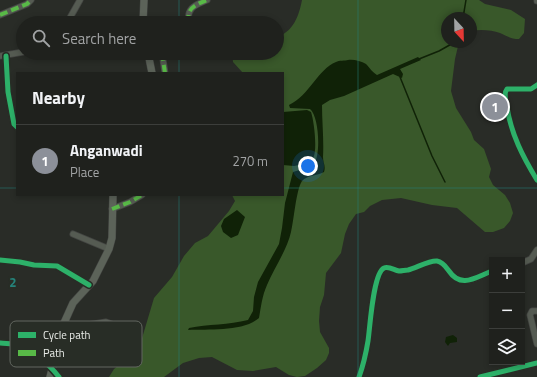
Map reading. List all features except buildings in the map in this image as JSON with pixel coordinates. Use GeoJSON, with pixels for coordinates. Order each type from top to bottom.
{"type":"FeatureCollection","features":[{"type":"Feature","properties":{"kind":"main road"},"geometry":{"type":"LineString","coordinates":[[143,16],[144,0]]}},
{"type":"Feature","properties":{"kind":"main road"},"geometry":{"type":"LineString","coordinates":[[149,60],[152,72]]}},
{"type":"Feature","properties":{"kind":"main road"},"geometry":{"type":"LineString","coordinates":[[65,321],[73,303],[92,281],[109,249],[112,238],[113,196]]}},
{"type":"Feature","properties":{"kind":"main road"},"geometry":{"type":"LineString","coordinates":[[50,377],[53,368]]}},
{"type":"Feature","properties":{"kind":"street"},"geometry":{"type":"LineString","coordinates":[[0,15],[27,4],[31,0]]}},
{"type":"Feature","properties":{"kind":"street"},"geometry":{"type":"LineString","coordinates":[[71,16],[80,0]]}},
{"type":"Feature","properties":{"kind":"street"},"geometry":{"type":"LineString","coordinates":[[188,16],[190,10],[207,0]]}},
{"type":"Feature","properties":{"kind":"street"},"geometry":{"type":"LineString","coordinates":[[16,53],[3,56],[8,92],[14,124],[16,126]]}},
{"type":"Feature","properties":{"kind":"street"},"geometry":{"type":"LineString","coordinates":[[163,60],[165,72]]}},
{"type":"Feature","properties":{"kind":"street"},"geometry":{"type":"LineString","coordinates":[[537,85],[531,88],[507,89],[505,94],[508,114],[514,135],[537,180]]}},
{"type":"Feature","properties":{"kind":"street"},"geometry":{"type":"LineString","coordinates":[[112,209],[140,196]]}},
{"type":"Feature","properties":{"kind":"street"},"geometry":{"type":"LineString","coordinates":[[73,234],[109,249]]}},
{"type":"Feature","properties":{"kind":"street"},"geometry":{"type":"LineString","coordinates":[[525,262],[531,259],[537,250]]}},
{"type":"Feature","properties":{"kind":"street"},"geometry":{"type":"LineString","coordinates":[[0,260],[34,265],[57,266],[89,285]]}},
{"type":"Feature","properties":{"kind":"street"},"geometry":{"type":"LineString","coordinates":[[358,377],[362,368],[367,342],[373,294],[379,274],[382,270],[389,268],[401,271],[437,261],[444,265],[456,280],[461,281],[476,278],[489,272]]}},
{"type":"Feature","properties":{"kind":"street"},"geometry":{"type":"LineString","coordinates":[[537,311],[532,311],[530,315],[537,344]]}},
{"type":"Feature","properties":{"kind":"street"},"geometry":{"type":"LineString","coordinates":[[480,377],[537,363]]}},
{"type":"Feature","properties":{"kind":"street"},"geometry":{"type":"LineString","coordinates":[[53,368],[59,377]]}},
{"type":"Feature","properties":{"kind":"shaded area"},"geometry":{"type":"Polygon","coordinates":[[[302,0],[479,0],[485,4],[511,10],[525,19],[524,33],[519,39],[511,38],[500,33],[477,30],[477,12],[441,12],[441,48],[458,48],[451,91],[456,108],[471,132],[474,140],[484,149],[491,169],[489,177],[493,185],[505,195],[510,203],[513,213],[510,221],[504,228],[493,232],[485,232],[457,208],[432,205],[401,198],[382,200],[370,206],[364,212],[356,214],[349,224],[345,234],[341,253],[326,273],[319,321],[320,332],[329,348],[329,353],[326,360],[305,376],[297,377],[289,375],[276,367],[253,371],[237,370],[212,357],[199,358],[183,363],[164,377],[109,377],[117,367],[142,367],[142,338],[154,298],[172,277],[184,256],[195,243],[208,236],[229,211],[235,201],[232,196],[284,196],[284,72],[242,72],[233,60],[284,60],[284,34],[291,27],[297,17],[302,0]]]}},
{"type":"Feature","properties":{"kind":"shaded area"},"geometry":{"type":"Polygon","coordinates":[[[418,57],[421,60],[400,69],[403,74],[402,78],[393,74],[344,96],[330,100],[322,105],[324,172],[304,179],[300,185],[289,239],[265,289],[259,318],[244,326],[235,328],[188,330],[189,328],[248,320],[253,311],[254,297],[258,282],[279,244],[285,203],[293,172],[312,166],[318,153],[317,127],[313,113],[310,109],[290,108],[289,105],[302,95],[324,70],[337,61],[359,61],[366,64],[377,75],[418,57]]]}},
{"type":"Feature","properties":{"kind":"shaded area"},"geometry":{"type":"Polygon","coordinates":[[[307,110],[311,112],[314,127],[315,152],[314,157],[309,163],[294,166],[284,165],[284,112],[307,110]]]}},
{"type":"Feature","properties":{"kind":"shaded area"},"geometry":{"type":"Polygon","coordinates":[[[237,210],[245,217],[238,235],[231,238],[223,232],[221,226],[224,219],[237,210]]]}},
{"type":"Feature","properties":{"kind":"shaded area"},"geometry":{"type":"Polygon","coordinates":[[[453,335],[457,338],[457,342],[450,343],[448,346],[445,342],[446,337],[453,335]]]}},
{"type":"Feature","properties":{"kind":"waterway"},"geometry":{"type":"LineString","coordinates":[[464,12],[466,0]]}},
{"type":"Feature","properties":{"kind":"waterway"},"geometry":{"type":"LineString","coordinates":[[419,59],[444,48]]}},
{"type":"Feature","properties":{"kind":"waterway"},"geometry":{"type":"LineString","coordinates":[[400,77],[432,156],[445,182]]}},
{"type":"Feature","properties":{"kind":"marked path"},"geometry":{"type":"LineString","coordinates":[[0,15],[27,4],[31,0]]}},
{"type":"Feature","properties":{"kind":"marked path"},"geometry":{"type":"LineString","coordinates":[[188,16],[192,8],[207,0]]}},
{"type":"Feature","properties":{"kind":"marked path"},"geometry":{"type":"LineString","coordinates":[[163,60],[165,72]]}},
{"type":"Feature","properties":{"kind":"marked path"},"geometry":{"type":"LineString","coordinates":[[112,209],[140,196]]}},
{"type":"Feature","properties":{"kind":"cycle path"},"geometry":{"type":"LineString","coordinates":[[6,56],[8,92],[14,124],[16,126]]}},
{"type":"Feature","properties":{"kind":"cycle path"},"geometry":{"type":"LineString","coordinates":[[537,85],[531,89],[507,89],[505,95],[511,127],[522,154],[537,180]]}},
{"type":"Feature","properties":{"kind":"cycle path"},"geometry":{"type":"LineString","coordinates":[[0,260],[34,265],[57,266],[89,285]]}},
{"type":"Feature","properties":{"kind":"cycle path"},"geometry":{"type":"LineString","coordinates":[[359,377],[367,346],[377,280],[380,272],[384,268],[399,271],[408,270],[437,261],[441,262],[454,276],[459,279],[469,280],[489,272]]}},
{"type":"Feature","properties":{"kind":"cycle path"},"geometry":{"type":"LineString","coordinates":[[0,343],[10,344]]}},
{"type":"Feature","properties":{"kind":"cycle path"},"geometry":{"type":"LineString","coordinates":[[480,377],[537,363]]}},
{"type":"Feature","properties":{"kind":"cycle path"},"geometry":{"type":"LineString","coordinates":[[50,367],[59,377]]}},
{"type":"Feature","properties":{"kind":"place","name":"Anganwadi"},"geometry":{"type":"Point","coordinates":[495,107]}}]}
